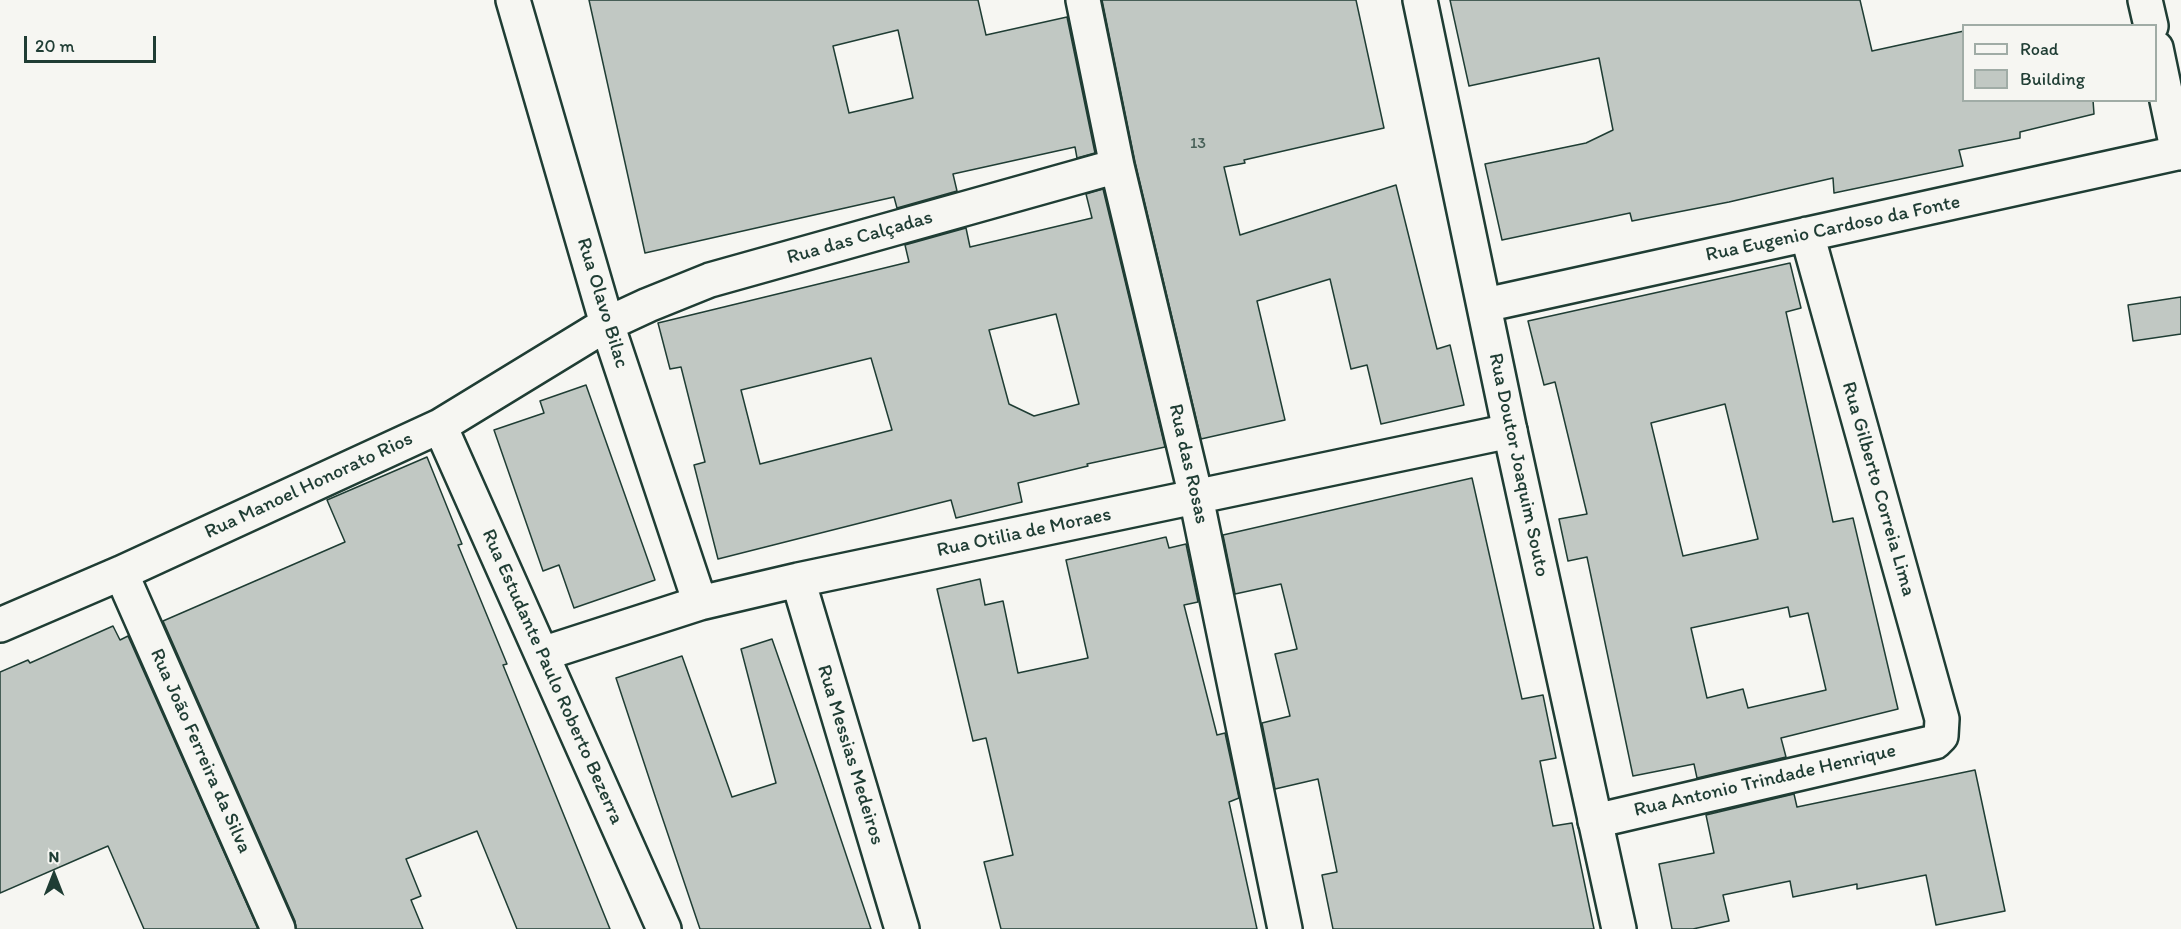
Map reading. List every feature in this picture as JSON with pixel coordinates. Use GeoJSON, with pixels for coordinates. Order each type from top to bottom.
{"type":"FeatureCollection","features":[{"type":"Feature","properties":{"kind":"street","name":"Rua Olavo Bilac"},"geometry":{"type":"LineString","coordinates":[[513,0],[607,324],[700,603]]}},
{"type":"Feature","properties":{"kind":"street","name":"Rua das Rosas"},"geometry":{"type":"LineString","coordinates":[[1083,0],[1117,166],[1196,497],[1285,929]]}},
{"type":"Feature","properties":{"kind":"street","name":"Rua Doutor Joaquim Souto"},"geometry":{"type":"LineString","coordinates":[[1420,0],[1510,431],[1619,929]]}},
{"type":"Feature","properties":{"kind":"street"},"geometry":{"type":"LineString","coordinates":[[2145,0],[2151,24]]}},
{"type":"Feature","properties":{"kind":"street"},"geometry":{"type":"LineString","coordinates":[[2157,53],[2179,152]]}},
{"type":"Feature","properties":{"kind":"street","name":"Rua Eugenio Cardoso da Fonte"},"geometry":{"type":"LineString","coordinates":[[1485,305],[2179,152]]}},
{"type":"Feature","properties":{"kind":"street","name":"Rua das Calçadas"},"geometry":{"type":"LineString","coordinates":[[607,324],[648,304],[710,280],[1117,166]]}},
{"type":"Feature","properties":{"kind":"street","name":"Rua Gilberto Correia Lima"},"geometry":{"type":"LineString","coordinates":[[1807,234],[1942,719],[1941,736],[1935,742]]}},
{"type":"Feature","properties":{"kind":"street","name":"Rua Manoel Honorato Rios"},"geometry":{"type":"LineString","coordinates":[[0,625],[122,573],[440,426],[607,324]]}},
{"type":"Feature","properties":{"kind":"street","name":"Rua Estudante Paulo Roberto Bezerra"},"geometry":{"type":"LineString","coordinates":[[440,426],[664,929]]}},
{"type":"Feature","properties":{"kind":"street","name":"Rua Otilia de Moraes"},"geometry":{"type":"LineString","coordinates":[[542,654],[700,603],[798,580],[1510,431]]}},
{"type":"Feature","properties":{"kind":"street","name":"Rua João Ferreira da Silva"},"geometry":{"type":"LineString","coordinates":[[122,573],[278,929]]}},
{"type":"Feature","properties":{"kind":"street","name":"Rua Messias Medeiros"},"geometry":{"type":"LineString","coordinates":[[798,580],[903,929]]}},
{"type":"Feature","properties":{"kind":"street","name":"Rua Antonio Trindade Henrique"},"geometry":{"type":"LineString","coordinates":[[1595,821],[1935,742]]}},
{"type":"Feature","properties":{"kind":"building"},"geometry":{"type":"Polygon","coordinates":[[[589,0],[978,0],[986,35],[1067,17],[1095,153],[1077,158],[1075,147],[953,174],[957,191],[897,208],[894,197],[645,253],[589,0]],[[898,30],[833,46],[849,113],[913,98],[898,30]]]}},
{"type":"Feature","properties":{"kind":"building"},"geometry":{"type":"Polygon","coordinates":[[[1102,0],[1356,0],[1384,128],[1244,160],[1245,163],[1224,167],[1240,235],[1396,185],[1437,349],[1450,345],[1464,405],[1381,424],[1367,365],[1351,369],[1330,279],[1257,301],[1285,420],[1201,439],[1135,162],[1102,0]]]}},
{"type":"Feature","properties":{"kind":"building"},"geometry":{"type":"Polygon","coordinates":[[[1450,0],[1860,0],[1872,51],[1962,31],[1962,102],[2093,102],[2094,114],[2020,132],[2020,138],[1959,150],[1963,166],[1834,193],[1833,178],[1632,221],[1630,213],[1502,240],[1485,164],[1586,143],[1613,130],[1599,58],[1469,86],[1450,0]]]}},
{"type":"Feature","properties":{"kind":"building"},"geometry":{"type":"Polygon","coordinates":[[[1103,189],[1165,447],[1087,464],[1088,466],[1018,483],[1022,502],[956,518],[951,500],[718,559],[694,465],[705,462],[681,367],[670,369],[658,323],[909,262],[905,245],[966,228],[970,247],[1092,218],[1086,194],[1103,189]],[[1056,314],[989,330],[1009,404],[1034,416],[1079,404],[1056,314]],[[871,358],[741,390],[760,464],[892,430],[871,358]]]}},
{"type":"Feature","properties":{"kind":"building"},"geometry":{"type":"Polygon","coordinates":[[[1790,263],[1801,308],[1786,312],[1833,522],[1853,518],[1898,709],[1781,738],[1786,757],[1697,778],[1694,764],[1633,776],[1587,557],[1568,561],[1559,519],[1587,514],[1555,382],[1544,385],[1528,321],[1790,263]],[[1725,404],[1651,423],[1683,556],[1758,539],[1725,404]],[[1788,607],[1691,628],[1707,698],[1743,689],[1748,708],[1826,690],[1808,613],[1790,617],[1788,607]]]}},
{"type":"Feature","properties":{"kind":"building"},"geometry":{"type":"Polygon","coordinates":[[[2181,297],[2181,334],[2133,341],[2128,305],[2181,297]]]}},
{"type":"Feature","properties":{"kind":"building"},"geometry":{"type":"Polygon","coordinates":[[[586,385],[655,580],[574,608],[559,565],[543,571],[494,430],[544,413],[540,401],[586,385]]]}},
{"type":"Feature","properties":{"kind":"building"},"geometry":{"type":"Polygon","coordinates":[[[427,457],[462,544],[458,545],[507,664],[503,665],[610,929],[517,929],[477,831],[406,859],[421,896],[411,900],[423,929],[296,929],[295,921],[163,621],[345,542],[327,500],[427,457]]]}},
{"type":"Feature","properties":{"kind":"building"},"geometry":{"type":"Polygon","coordinates":[[[1472,478],[1522,699],[1543,695],[1556,758],[1540,761],[1553,826],[1572,823],[1594,929],[1333,929],[1322,875],[1337,872],[1318,779],[1275,789],[1262,723],[1290,716],[1275,654],[1297,649],[1281,584],[1235,594],[1223,535],[1472,478]]]}},
{"type":"Feature","properties":{"kind":"building"},"geometry":{"type":"Polygon","coordinates":[[[1166,537],[1169,548],[1186,544],[1198,602],[1184,605],[1217,735],[1225,733],[1239,798],[1229,802],[1257,929],[1001,929],[984,862],[1013,855],[986,738],[973,741],[937,589],[980,579],[985,605],[1003,601],[1018,673],[1088,658],[1066,560],[1166,537]]]}},
{"type":"Feature","properties":{"kind":"building"},"geometry":{"type":"Polygon","coordinates":[[[113,626],[120,640],[128,636],[258,929],[144,929],[108,846],[0,893],[0,672],[28,660],[30,663],[113,626]]]}},
{"type":"Feature","properties":{"kind":"building"},"geometry":{"type":"Polygon","coordinates":[[[772,639],[871,929],[700,929],[616,678],[682,656],[732,797],[776,783],[741,649],[772,639]]]}},
{"type":"Feature","properties":{"kind":"building"},"geometry":{"type":"Polygon","coordinates":[[[1975,770],[2005,911],[1936,925],[1926,875],[1857,889],[1857,884],[1793,897],[1790,881],[1723,895],[1729,921],[1693,929],[1672,929],[1659,864],[1714,853],[1706,815],[1794,794],[1797,807],[1975,770]]]}}]}
